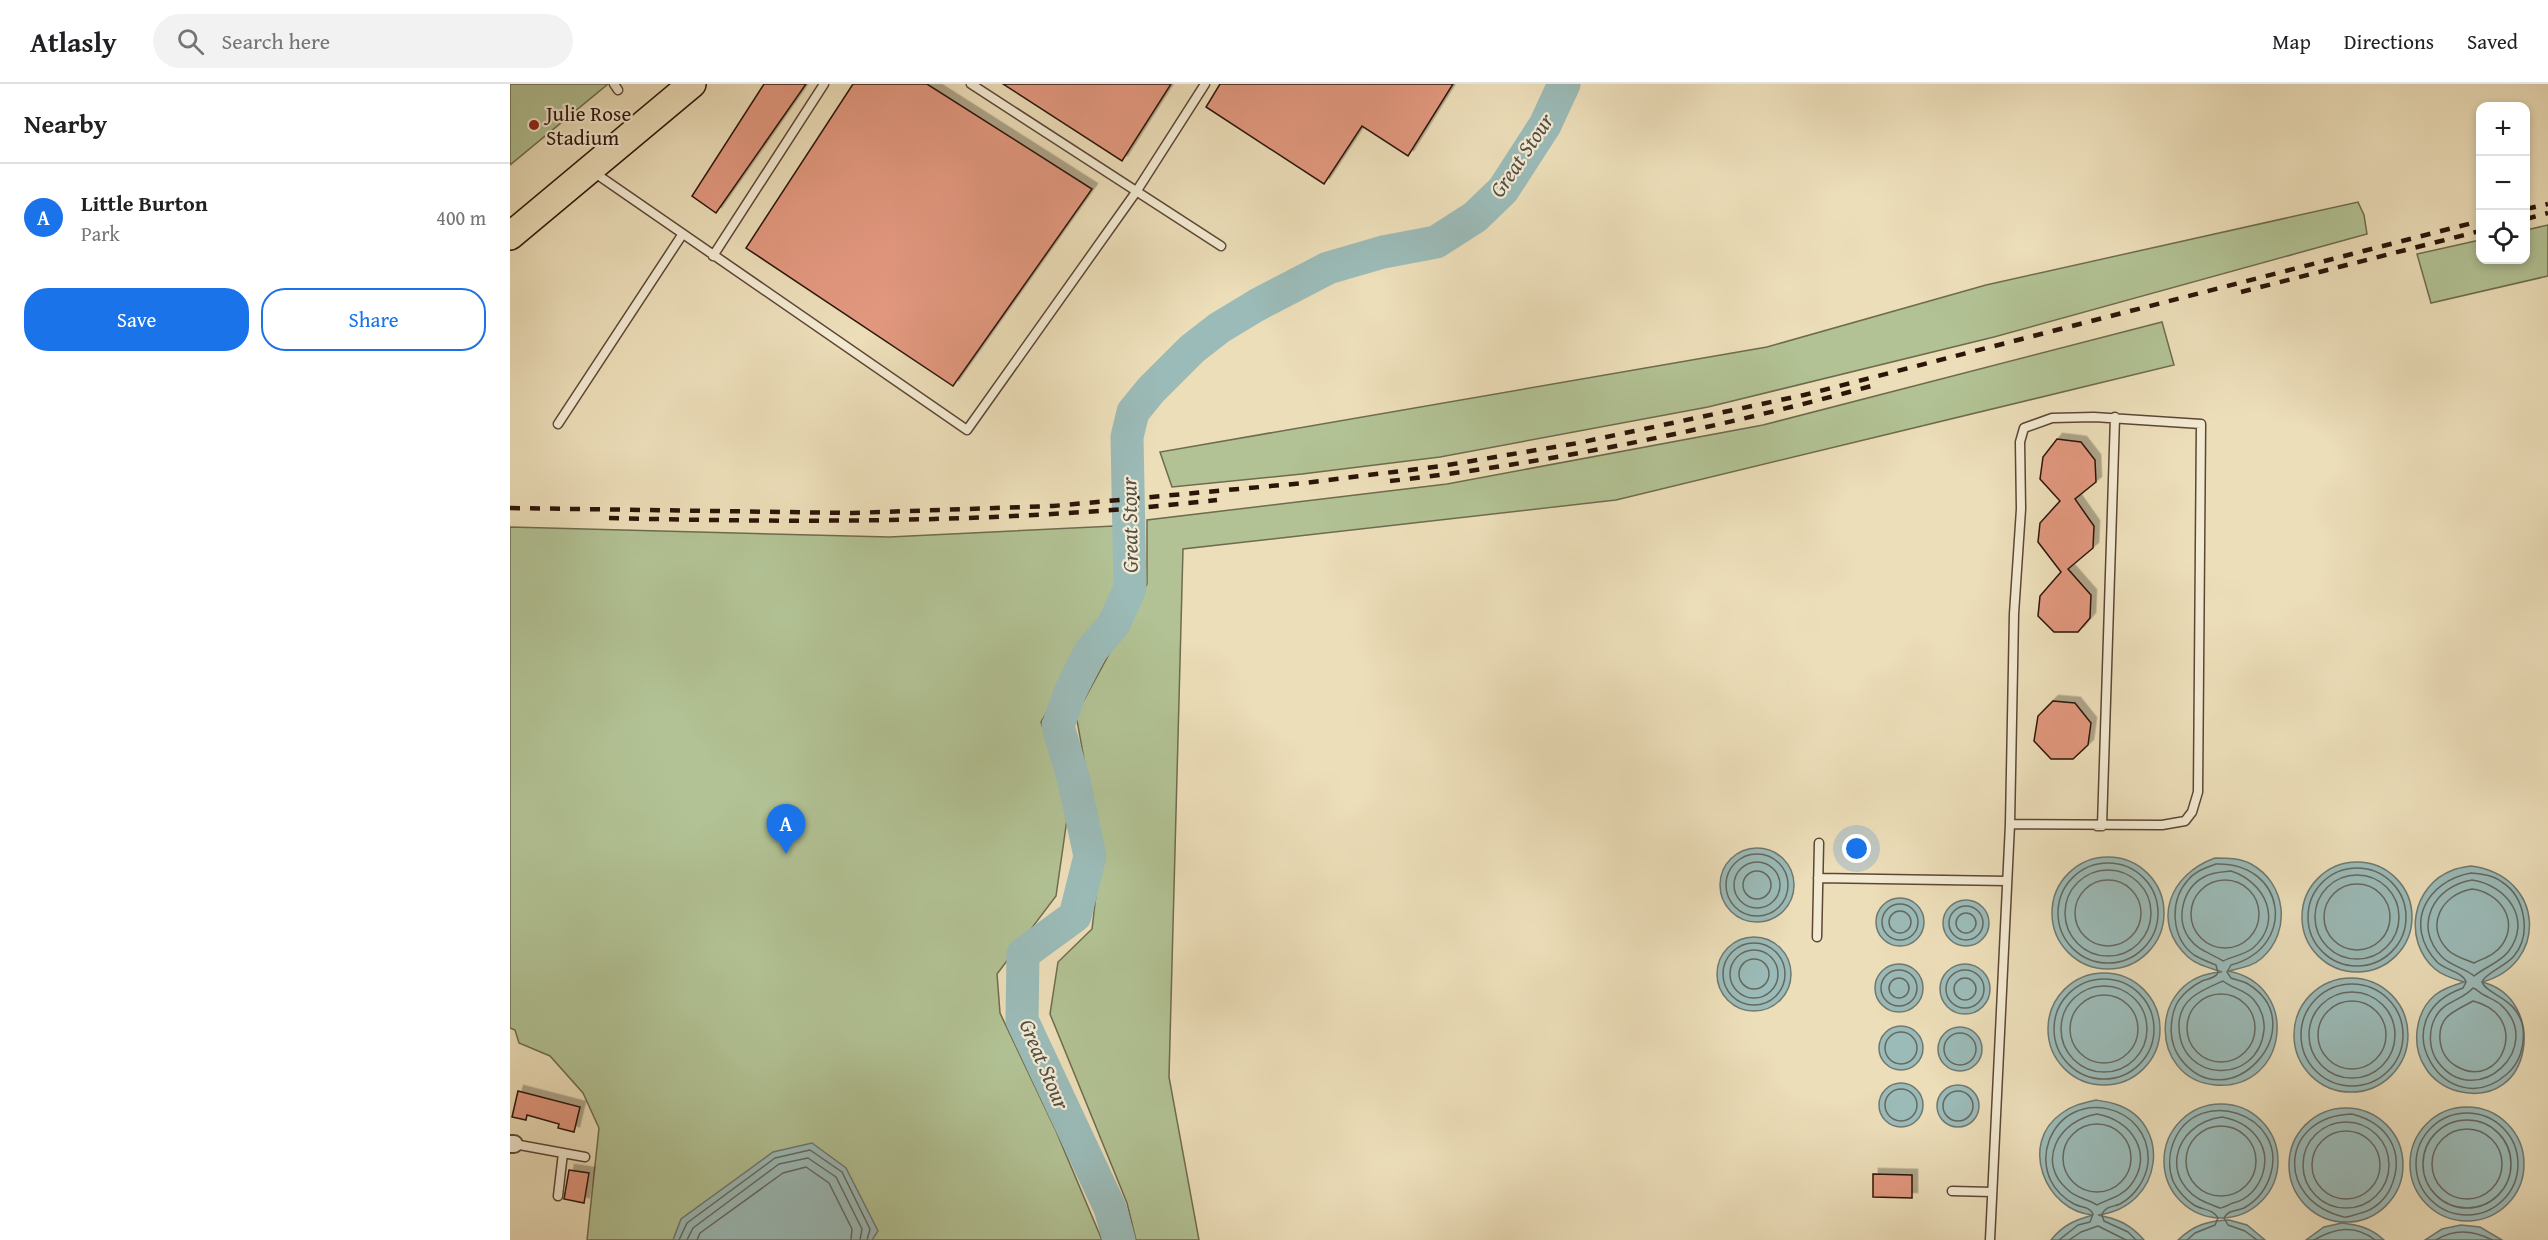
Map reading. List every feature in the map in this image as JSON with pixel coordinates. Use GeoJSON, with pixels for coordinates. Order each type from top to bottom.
{"type":"FeatureCollection","features":[{"type":"Feature","properties":{"kind":"main road"},"geometry":{"type":"LineString","coordinates":[[510,236],[692,84]]}},
{"type":"Feature","properties":{"kind":"lane"},"geometry":{"type":"LineString","coordinates":[[713,256],[824,84]]}},
{"type":"Feature","properties":{"kind":"lane"},"geometry":{"type":"LineString","coordinates":[[970,84],[1221,246]]}},
{"type":"Feature","properties":{"kind":"lane"},"geometry":{"type":"LineString","coordinates":[[590,169],[682,235],[967,430],[1136,192],[1205,84]]}},
{"type":"Feature","properties":{"kind":"lane"},"geometry":{"type":"LineString","coordinates":[[558,424],[682,235]]}},
{"type":"Feature","properties":{"kind":"lane"},"geometry":{"type":"LineString","coordinates":[[1990,1240],[2010,824],[2014,614],[2021,509],[2020,442],[2024,428],[2052,418],[2115,417],[2201,424],[2198,792],[2193,812],[2185,821],[2162,825],[2010,824]]}},
{"type":"Feature","properties":{"kind":"lane"},"geometry":{"type":"LineString","coordinates":[[2102,826],[2115,417]]}},
{"type":"Feature","properties":{"kind":"lane"},"geometry":{"type":"LineString","coordinates":[[1817,937],[1819,843]]}},
{"type":"Feature","properties":{"kind":"lane"},"geometry":{"type":"LineString","coordinates":[[1818,878],[2007,880]]}},
{"type":"Feature","properties":{"kind":"lane"},"geometry":{"type":"LineString","coordinates":[[512,1144],[585,1157]]}},
{"type":"Feature","properties":{"kind":"lane"},"geometry":{"type":"LineString","coordinates":[[558,1196],[563,1153]]}},
{"type":"Feature","properties":{"kind":"lane"},"geometry":{"type":"LineString","coordinates":[[1952,1191],[1992,1192]]}},
{"type":"Feature","properties":{"kind":"green space","name":"Julie Rose Stadium"},"geometry":{"type":"Polygon","coordinates":[[[510,84],[608,84],[510,165],[510,84]]]}},
{"type":"Feature","properties":{"kind":"green space"},"geometry":{"type":"Polygon","coordinates":[[[2358,202],[2364,215],[2367,234],[1994,337],[1708,407],[1440,457],[1172,487],[1160,452],[1767,347],[1986,285],[2358,202]]]}},
{"type":"Feature","properties":{"kind":"green space"},"geometry":{"type":"Polygon","coordinates":[[[2548,225],[2548,276],[2431,303],[2417,254],[2476,241],[2476,264],[2530,264],[2530,229],[2548,225]]]}},
{"type":"Feature","properties":{"kind":"green space"},"geometry":{"type":"Polygon","coordinates":[[[2162,322],[2174,365],[1616,500],[1183,549],[1169,1077],[1199,1240],[1136,1240],[1127,1203],[1050,1014],[1058,962],[1092,929],[1101,852],[1076,715],[1147,584],[1147,520],[1447,484],[1763,425],[2162,322]]]}},
{"type":"Feature","properties":{"kind":"green space"},"geometry":{"type":"Polygon","coordinates":[[[1114,526],[1118,581],[1091,635],[1041,722],[1068,812],[1056,896],[997,974],[1000,1013],[1056,1131],[1102,1240],[587,1240],[599,1128],[583,1093],[550,1056],[519,1043],[515,1030],[510,1028],[510,527],[889,537],[1114,526]]]}},
{"type":"Feature","properties":{"kind":"water"},"geometry":{"type":"Polygon","coordinates":[[[1757,848],[1771,851],[1783,859],[1791,871],[1794,885],[1791,899],[1783,911],[1771,919],[1757,922],[1743,919],[1731,911],[1723,899],[1720,885],[1723,871],[1731,859],[1743,851],[1757,848]]]}},
{"type":"Feature","properties":{"kind":"water"},"geometry":{"type":"Polygon","coordinates":[[[2108,857],[2129,861],[2148,873],[2160,892],[2164,913],[2160,934],[2148,953],[2129,965],[2108,969],[2087,965],[2068,953],[2056,934],[2052,913],[2056,892],[2068,873],[2087,861],[2108,857]]]}},
{"type":"Feature","properties":{"kind":"water"},"geometry":{"type":"Polygon","coordinates":[[[2215,858],[2242,861],[2263,872],[2278,895],[2281,921],[2272,947],[2262,958],[2250,965],[2228,971],[2252,980],[2267,996],[2276,1015],[2277,1036],[2271,1055],[2258,1072],[2240,1082],[2215,1085],[2193,1079],[2177,1065],[2168,1048],[2165,1028],[2169,1008],[2180,990],[2197,978],[2222,972],[2200,965],[2188,957],[2176,943],[2170,929],[2168,915],[2170,900],[2186,875],[2199,865],[2215,858]]]}},
{"type":"Feature","properties":{"kind":"water"},"geometry":{"type":"Polygon","coordinates":[[[2357,862],[2378,866],[2396,878],[2408,896],[2412,917],[2408,938],[2396,956],[2378,968],[2357,972],[2336,968],[2318,956],[2306,938],[2302,917],[2306,896],[2318,878],[2336,866],[2357,862]]]}},
{"type":"Feature","properties":{"kind":"water"},"geometry":{"type":"Polygon","coordinates":[[[2471,866],[2496,873],[2514,886],[2525,903],[2529,921],[2527,940],[2519,958],[2504,973],[2482,982],[2503,992],[2517,1009],[2523,1029],[2523,1050],[2516,1070],[2503,1085],[2483,1093],[2452,1090],[2435,1079],[2421,1058],[2417,1039],[2419,1019],[2428,1002],[2442,990],[2464,982],[2438,971],[2425,957],[2418,943],[2415,929],[2416,914],[2428,888],[2439,877],[2455,869],[2471,866]]]}},
{"type":"Feature","properties":{"kind":"water"},"geometry":{"type":"Polygon","coordinates":[[[1895,898],[1905,898],[1917,905],[1924,917],[1924,927],[1917,939],[1905,946],[1895,946],[1880,935],[1876,927],[1876,917],[1887,902],[1895,898]]]}},
{"type":"Feature","properties":{"kind":"water"},"geometry":{"type":"Polygon","coordinates":[[[1966,900],[1975,901],[1982,907],[1988,914],[1988,932],[1982,939],[1975,945],[1966,946],[1957,945],[1950,939],[1944,932],[1943,923],[1944,914],[1950,907],[1957,901],[1966,900]]]}},
{"type":"Feature","properties":{"kind":"water"},"geometry":{"type":"Polygon","coordinates":[[[1747,937],[1761,937],[1775,943],[1785,953],[1791,967],[1791,981],[1785,995],[1775,1005],[1761,1011],[1747,1011],[1733,1005],[1723,995],[1717,981],[1717,967],[1723,953],[1733,943],[1747,937]]]}},
{"type":"Feature","properties":{"kind":"water"},"geometry":{"type":"Polygon","coordinates":[[[1899,964],[1916,971],[1923,988],[1916,1005],[1899,1012],[1882,1005],[1875,988],[1882,971],[1899,964]]]}},
{"type":"Feature","properties":{"kind":"water"},"geometry":{"type":"Polygon","coordinates":[[[1965,964],[1974,966],[1985,975],[1990,989],[1988,998],[1979,1009],[1965,1014],[1956,1012],[1945,1003],[1940,989],[1942,980],[1951,969],[1965,964]]]}},
{"type":"Feature","properties":{"kind":"water"},"geometry":{"type":"Polygon","coordinates":[[[2104,973],[2126,977],[2144,989],[2156,1007],[2160,1029],[2156,1051],[2144,1069],[2126,1081],[2104,1085],[2082,1081],[2064,1069],[2052,1051],[2048,1029],[2052,1007],[2064,989],[2082,977],[2104,973]]]}},
{"type":"Feature","properties":{"kind":"water"},"geometry":{"type":"Polygon","coordinates":[[[2351,978],[2373,982],[2391,995],[2404,1013],[2408,1035],[2404,1057],[2391,1075],[2373,1088],[2351,1092],[2329,1088],[2311,1075],[2298,1057],[2294,1035],[2298,1013],[2311,995],[2329,982],[2351,978]]]}},
{"type":"Feature","properties":{"kind":"water"},"geometry":{"type":"Polygon","coordinates":[[[1901,1026],[1916,1033],[1923,1048],[1916,1063],[1901,1070],[1886,1063],[1879,1048],[1886,1033],[1901,1026]]]}},
{"type":"Feature","properties":{"kind":"water"},"geometry":{"type":"Polygon","coordinates":[[[1960,1027],[1969,1028],[1976,1033],[1981,1040],[1981,1058],[1976,1065],[1969,1070],[1960,1071],[1951,1070],[1944,1065],[1939,1058],[1938,1049],[1939,1040],[1944,1033],[1951,1028],[1960,1027]]]}},
{"type":"Feature","properties":{"kind":"water"},"geometry":{"type":"Polygon","coordinates":[[[1901,1083],[1910,1084],[1917,1089],[1922,1096],[1922,1114],[1917,1121],[1910,1126],[1901,1127],[1892,1126],[1885,1121],[1880,1114],[1879,1105],[1880,1096],[1885,1089],[1892,1084],[1901,1083]]]}},
{"type":"Feature","properties":{"kind":"water"},"geometry":{"type":"Polygon","coordinates":[[[1958,1085],[1966,1086],[1973,1091],[1978,1098],[1978,1114],[1973,1121],[1966,1126],[1958,1127],[1950,1126],[1943,1121],[1938,1114],[1937,1106],[1938,1098],[1943,1091],[1950,1086],[1958,1085]]]}},
{"type":"Feature","properties":{"kind":"water"},"geometry":{"type":"Polygon","coordinates":[[[2096,1100],[2115,1104],[2134,1114],[2146,1128],[2153,1145],[2153,1163],[2148,1181],[2137,1197],[2120,1209],[2098,1215],[2123,1223],[2144,1240],[2051,1240],[2060,1230],[2070,1224],[2093,1215],[2076,1211],[2062,1202],[2050,1189],[2043,1174],[2040,1157],[2042,1141],[2049,1126],[2062,1113],[2074,1106],[2096,1100]]]}},
{"type":"Feature","properties":{"kind":"water"},"geometry":{"type":"Polygon","coordinates":[[[2221,1104],[2243,1108],[2262,1120],[2274,1139],[2278,1161],[2274,1183],[2262,1202],[2243,1214],[2221,1218],[2199,1214],[2180,1202],[2168,1183],[2164,1161],[2168,1139],[2180,1120],[2199,1108],[2221,1104]]]}},
{"type":"Feature","properties":{"kind":"water"},"geometry":{"type":"Polygon","coordinates":[[[2467,1107],[2489,1111],[2499,1116],[2515,1132],[2520,1142],[2524,1164],[2520,1186],[2515,1196],[2499,1212],[2489,1217],[2467,1221],[2445,1217],[2435,1212],[2419,1196],[2414,1186],[2410,1164],[2414,1142],[2419,1132],[2435,1116],[2445,1111],[2467,1107]]]}},
{"type":"Feature","properties":{"kind":"water"},"geometry":{"type":"Polygon","coordinates":[[[2346,1108],[2368,1113],[2386,1125],[2398,1143],[2403,1165],[2398,1187],[2386,1205],[2368,1217],[2346,1222],[2324,1217],[2306,1205],[2294,1187],[2289,1165],[2294,1143],[2306,1125],[2324,1113],[2346,1108]]]}},
{"type":"Feature","properties":{"kind":"water"},"geometry":{"type":"Polygon","coordinates":[[[812,1143],[846,1168],[878,1231],[872,1240],[673,1240],[681,1219],[773,1152],[812,1143]]]}},
{"type":"Feature","properties":{"kind":"water"},"geometry":{"type":"Polygon","coordinates":[[[2229,1220],[2247,1225],[2265,1240],[2178,1240],[2201,1225],[2229,1220]]]}},
{"type":"Feature","properties":{"kind":"water"},"geometry":{"type":"Polygon","coordinates":[[[2342,1223],[2364,1228],[2384,1240],[2306,1240],[2324,1227],[2342,1223]]]}},
{"type":"Feature","properties":{"kind":"water"},"geometry":{"type":"Polygon","coordinates":[[[2461,1225],[2480,1227],[2502,1240],[2425,1240],[2442,1229],[2461,1225]]]}},
{"type":"Feature","properties":{"kind":"building"},"geometry":{"type":"Polygon","coordinates":[[[764,84],[806,84],[716,213],[692,196],[764,84]]]}},
{"type":"Feature","properties":{"kind":"building"},"geometry":{"type":"Polygon","coordinates":[[[853,84],[927,84],[1092,189],[953,386],[746,248],[853,84]]]}},
{"type":"Feature","properties":{"kind":"building"},"geometry":{"type":"Polygon","coordinates":[[[1003,84],[1171,84],[1122,161],[1003,84]]]}},
{"type":"Feature","properties":{"kind":"building"},"geometry":{"type":"Polygon","coordinates":[[[1220,84],[1453,84],[1408,156],[1362,126],[1324,184],[1206,107],[1220,84]]]}},
{"type":"Feature","properties":{"kind":"building"},"geometry":{"type":"Polygon","coordinates":[[[2057,439],[2081,442],[2095,460],[2096,482],[2075,499],[2094,526],[2093,548],[2068,569],[2091,595],[2090,618],[2078,632],[2054,632],[2038,616],[2040,596],[2061,572],[2038,542],[2040,523],[2060,501],[2040,479],[2043,457],[2057,439]]]}},
{"type":"Feature","properties":{"kind":"building"},"geometry":{"type":"Polygon","coordinates":[[[2053,701],[2075,703],[2091,723],[2088,745],[2073,759],[2051,759],[2034,741],[2038,716],[2053,701]]]}},
{"type":"Feature","properties":{"kind":"building"},"geometry":{"type":"Polygon","coordinates":[[[518,1091],[580,1107],[574,1132],[558,1128],[559,1124],[527,1115],[526,1120],[512,1117],[518,1091]]]}},
{"type":"Feature","properties":{"kind":"building"},"geometry":{"type":"Polygon","coordinates":[[[569,1170],[589,1173],[584,1203],[564,1199],[569,1170]]]}},
{"type":"Feature","properties":{"kind":"building"},"geometry":{"type":"Polygon","coordinates":[[[1873,1174],[1912,1175],[1912,1198],[1873,1197],[1873,1174]]]}},
{"type":"Feature","properties":{"kind":"waterway","name":"Great Stour"},"geometry":{"type":"LineString","coordinates":[[1119,1240],[1110,1208],[1022,1020],[1023,954],[1075,916],[1090,856],[1074,781],[1058,726],[1071,690],[1090,652],[1114,624],[1130,588],[1127,437],[1133,412],[1151,390],[1192,349],[1219,328],[1257,305],[1328,268],[1383,252],[1436,242],[1475,217],[1503,190],[1545,125],[1564,84]]}},
{"type":"Feature","properties":{"kind":"railway"},"geometry":{"type":"LineString","coordinates":[[2530,208],[2548,204]]}},
{"type":"Feature","properties":{"kind":"railway"},"geometry":{"type":"LineString","coordinates":[[2530,218],[2548,213]]}},
{"type":"Feature","properties":{"kind":"railway"},"geometry":{"type":"LineString","coordinates":[[510,508],[852,513],[1053,506],[1304,483],[1442,466],[1578,443],[1804,395],[2476,222]]}},
{"type":"Feature","properties":{"kind":"railway"},"geometry":{"type":"LineString","coordinates":[[2241,292],[2476,232]]}},
{"type":"Feature","properties":{"kind":"railway"},"geometry":{"type":"LineString","coordinates":[[1390,481],[1573,454],[1695,430],[1875,385]]}},
{"type":"Feature","properties":{"kind":"railway"},"geometry":{"type":"LineString","coordinates":[[609,518],[761,521],[913,520],[1065,513],[1217,500]]}},
{"type":"Feature","properties":{"kind":"place","name":"Julie Rose Stadium"},"geometry":{"type":"Point","coordinates":[534,125]}},
{"type":"Feature","properties":{"kind":"place","name":"Little Burton"},"geometry":{"type":"Point","coordinates":[786,854]}}]}
